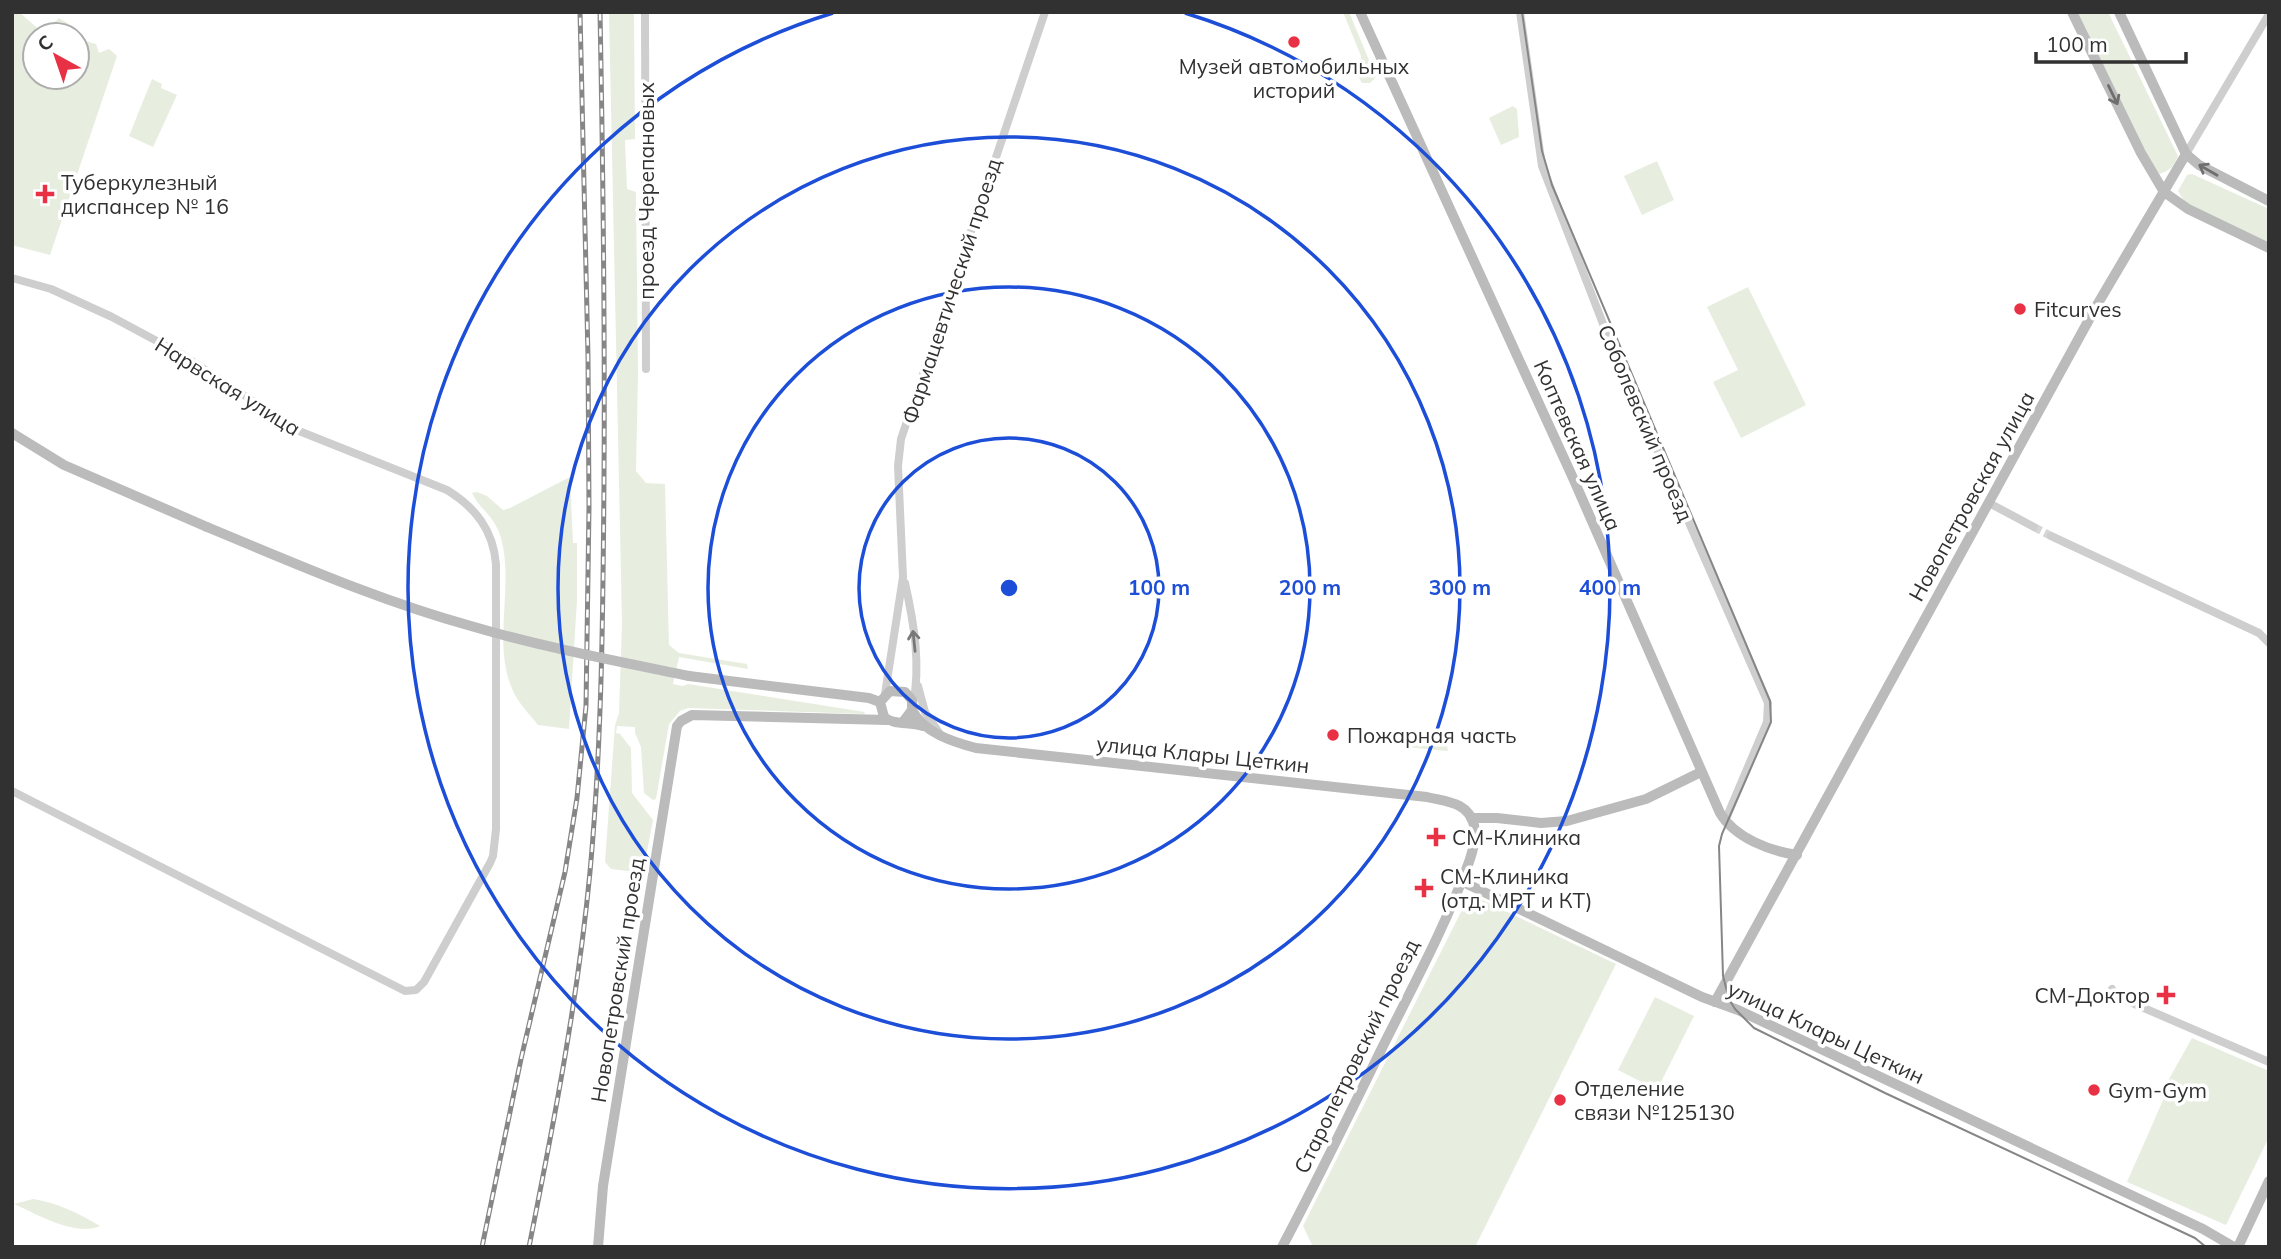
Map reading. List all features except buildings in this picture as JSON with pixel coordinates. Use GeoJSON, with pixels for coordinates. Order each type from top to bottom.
{"type":"FeatureCollection","features":[{"type":"Feature","properties":{"kind":"street","name":"проезд Черепановых"},"geometry":{"type":"LineString","coordinates":[[645,12],[646,369]]}},
{"type":"Feature","properties":{"kind":"street","name":"Фармацевтический проезд"},"geometry":{"type":"LineString","coordinates":[[913,708],[917,683],[915,646],[903,577],[898,466],[901,439],[1045,12]]}},
{"type":"Feature","properties":{"kind":"street","name":"Коптевская улица"},"geometry":{"type":"LineString","coordinates":[[1360,12],[1573,478],[1725,821],[1745,837],[1782,853],[1797,855]]}},
{"type":"Feature","properties":{"kind":"street","name":"Соболевский проезд"},"geometry":{"type":"LineString","coordinates":[[1520,12],[1542,166],[1612,347],[1768,703],[1767,722],[1725,821]]}},
{"type":"Feature","properties":{"kind":"street"},"geometry":{"type":"LineString","coordinates":[[2072,12],[2141,153],[2164,192],[2188,209],[2269,248]]}},
{"type":"Feature","properties":{"kind":"street"},"geometry":{"type":"LineString","coordinates":[[2119,12],[2186,154],[2199,165],[2269,201]]}},
{"type":"Feature","properties":{"kind":"street","name":"Новопетровская улица"},"geometry":{"type":"LineString","coordinates":[[1715,1002],[2097,305],[2269,14]]}},
{"type":"Feature","properties":{"kind":"street","name":"Нарвская улица"},"geometry":{"type":"LineString","coordinates":[[12,278],[51,289],[112,317],[180,354],[299,431],[447,490],[460,498],[481,519],[495,546],[496,829],[490,863],[425,982],[416,990],[405,991],[12,791]]}},
{"type":"Feature","properties":{"kind":"street"},"geometry":{"type":"LineString","coordinates":[[12,433],[64,465],[320,575],[471,626],[579,653],[689,676],[869,698],[883,698],[895,690],[905,692],[913,708],[903,722],[887,720],[881,713],[883,698]]}},
{"type":"Feature","properties":{"kind":"street"},"geometry":{"type":"LineString","coordinates":[[1989,503],[2034,527]]}},
{"type":"Feature","properties":{"kind":"street"},"geometry":{"type":"LineString","coordinates":[[2051,537],[2259,633],[2269,643]]}},
{"type":"Feature","properties":{"kind":"street","name":"Фармацевтический проезд"},"geometry":{"type":"LineString","coordinates":[[883,698],[903,577]]}},
{"type":"Feature","properties":{"kind":"street","name":"Фармацевтический проезд"},"geometry":{"type":"LineString","coordinates":[[917,683],[925,712],[945,738]]}},
{"type":"Feature","properties":{"kind":"street","name":"улица Клары Цеткин"},"geometry":{"type":"LineString","coordinates":[[913,708],[929,728]]}},
{"type":"Feature","properties":{"kind":"street","name":"Новопетровский проезд"},"geometry":{"type":"LineString","coordinates":[[598,1247],[603,1186],[677,726],[692,715],[887,720]]}},
{"type":"Feature","properties":{"kind":"street","name":"улица Клары Цеткин"},"geometry":{"type":"LineString","coordinates":[[903,722],[929,728],[945,738],[976,748],[1427,797],[1460,806],[1471,818],[1541,823],[1567,821],[1646,799],[1701,772]]}},
{"type":"Feature","properties":{"kind":"street"},"geometry":{"type":"LineString","coordinates":[[1461,881],[1474,847],[1475,834],[1471,818]]}},
{"type":"Feature","properties":{"kind":"street","name":"улица Клары Цеткин"},"geometry":{"type":"LineString","coordinates":[[1461,881],[2116,1188],[2236,1247]]}},
{"type":"Feature","properties":{"kind":"street","name":"Старопетровский проезд"},"geometry":{"type":"LineString","coordinates":[[1282,1247],[1404,1006],[1461,881]]}},
{"type":"Feature","properties":{"kind":"street"},"geometry":{"type":"LineString","coordinates":[[2112,989],[2116,996],[2269,1062]]}},
{"type":"Feature","properties":{"kind":"street"},"geometry":{"type":"LineString","coordinates":[[2236,1247],[2269,1181]]}},
{"type":"Feature","properties":{"kind":"green space","name":"Туберкулезный диспансер № 16"},"geometry":{"type":"Polygon","coordinates":[[[12,12],[19,12],[29,21],[21,21],[21,91],[91,91],[91,43],[96,44],[99,53],[109,49],[117,56],[50,255],[12,245],[12,12]]]}},
{"type":"Feature","properties":{"kind":"green space"},"geometry":{"type":"Polygon","coordinates":[[[609,12],[634,12],[635,139],[625,140],[627,189],[636,192],[636,471],[646,483],[665,484],[669,645],[679,653],[747,664],[748,669],[679,657],[673,684],[688,684],[865,712],[688,708],[680,711],[669,724],[656,799],[653,800],[644,793],[641,747],[635,727],[617,726],[616,733],[620,734],[631,748],[632,793],[653,820],[643,873],[611,869],[605,862],[615,725],[619,713],[622,623],[609,12]]]}},
{"type":"Feature","properties":{"kind":"green space"},"geometry":{"type":"Polygon","coordinates":[[[1343,12],[1349,12],[1376,77],[1370,83],[1362,83],[1353,67],[1360,63],[1361,56],[1343,12]]]}},
{"type":"Feature","properties":{"kind":"green space"},"geometry":{"type":"Polygon","coordinates":[[[2077,12],[2108,12],[2178,156],[2166,171],[2159,174],[2152,164],[2077,12]]]}},
{"type":"Feature","properties":{"kind":"green space"},"geometry":{"type":"Polygon","coordinates":[[[152,79],[162,84],[161,88],[177,95],[153,147],[129,136],[152,79]]]}},
{"type":"Feature","properties":{"kind":"green space"},"geometry":{"type":"Polygon","coordinates":[[[1513,106],[1517,109],[1519,137],[1501,145],[1489,118],[1513,106]]]}},
{"type":"Feature","properties":{"kind":"green space"},"geometry":{"type":"Polygon","coordinates":[[[1657,161],[1674,200],[1642,215],[1624,176],[1657,161]]]}},
{"type":"Feature","properties":{"kind":"green space"},"geometry":{"type":"Polygon","coordinates":[[[2192,174],[2269,209],[2269,243],[2186,204],[2178,191],[2187,175],[2192,174]]]}},
{"type":"Feature","properties":{"kind":"green space"},"geometry":{"type":"Polygon","coordinates":[[[1748,287],[1806,405],[1741,438],[1713,382],[1738,370],[1707,307],[1748,287]]]}},
{"type":"Feature","properties":{"kind":"green space"},"geometry":{"type":"Polygon","coordinates":[[[570,477],[573,543],[577,543],[577,600],[569,729],[538,725],[515,695],[504,657],[506,577],[501,538],[495,524],[472,493],[487,496],[503,510],[570,477]]]}},
{"type":"Feature","properties":{"kind":"green space"},"geometry":{"type":"Polygon","coordinates":[[[1398,730],[1445,734],[1448,751],[1396,746],[1398,730]]]}},
{"type":"Feature","properties":{"kind":"green space"},"geometry":{"type":"Polygon","coordinates":[[[1470,894],[1616,964],[1475,1247],[1313,1247],[1303,1226],[1470,894]]]}},
{"type":"Feature","properties":{"kind":"green space"},"geometry":{"type":"Polygon","coordinates":[[[1655,997],[1694,1016],[1657,1090],[1618,1070],[1655,997]]]}},
{"type":"Feature","properties":{"kind":"green space"},"geometry":{"type":"Polygon","coordinates":[[[2192,1038],[2269,1071],[2269,1137],[2226,1225],[2127,1182],[2164,1098],[2165,1086],[2192,1038]]]}},
{"type":"Feature","properties":{"kind":"green space"},"geometry":{"type":"Polygon","coordinates":[[[33,1199],[68,1209],[100,1226],[90,1229],[68,1227],[14,1204],[33,1199]]]}},
{"type":"Feature","properties":{"kind":"tunnel"},"geometry":{"type":"LineString","coordinates":[[2034,527],[2051,536]]}},
{"type":"Feature","properties":{"kind":"tram line"},"geometry":{"type":"LineString","coordinates":[[1522,12],[1542,151],[1552,185],[1770,701],[1771,722],[1719,846],[1723,976],[1729,999],[1754,1028],[1885,1093],[2195,1238],[2206,1247]]}},
{"type":"Feature","properties":{"kind":"railway"},"geometry":{"type":"LineString","coordinates":[[482,1247],[521,1059],[565,872],[577,798],[586,706],[588,357],[580,12]]}},
{"type":"Feature","properties":{"kind":"railway"},"geometry":{"type":"LineString","coordinates":[[529,1247],[579,966],[590,872],[597,774],[604,422],[600,12]]}},
{"type":"Feature","properties":{"kind":"place","name":"Музей автомобильных историй"},"geometry":{"type":"Point","coordinates":[1294,42]}},
{"type":"Feature","properties":{"kind":"place","name":"Туберкулезный диспансер № 16"},"geometry":{"type":"Point","coordinates":[45,194]}},
{"type":"Feature","properties":{"kind":"place","name":"Fitcurves"},"geometry":{"type":"Point","coordinates":[2020,309]}},
{"type":"Feature","properties":{"kind":"place","name":"Пожарная часть"},"geometry":{"type":"Point","coordinates":[1333,735]}},
{"type":"Feature","properties":{"kind":"place","name":"СМ-Клиника"},"geometry":{"type":"Point","coordinates":[1436,837]}},
{"type":"Feature","properties":{"kind":"place","name":"СМ-Клиника (отд. МРТ и КТ)"},"geometry":{"type":"Point","coordinates":[1424,888]}},
{"type":"Feature","properties":{"kind":"place","name":"СМ-Доктор"},"geometry":{"type":"Point","coordinates":[2166,995]}},
{"type":"Feature","properties":{"kind":"place","name":"Gym-Gym"},"geometry":{"type":"Point","coordinates":[2094,1090]}},
{"type":"Feature","properties":{"kind":"place","name":"Отделение связи №125130"},"geometry":{"type":"Point","coordinates":[1560,1100]}}]}
